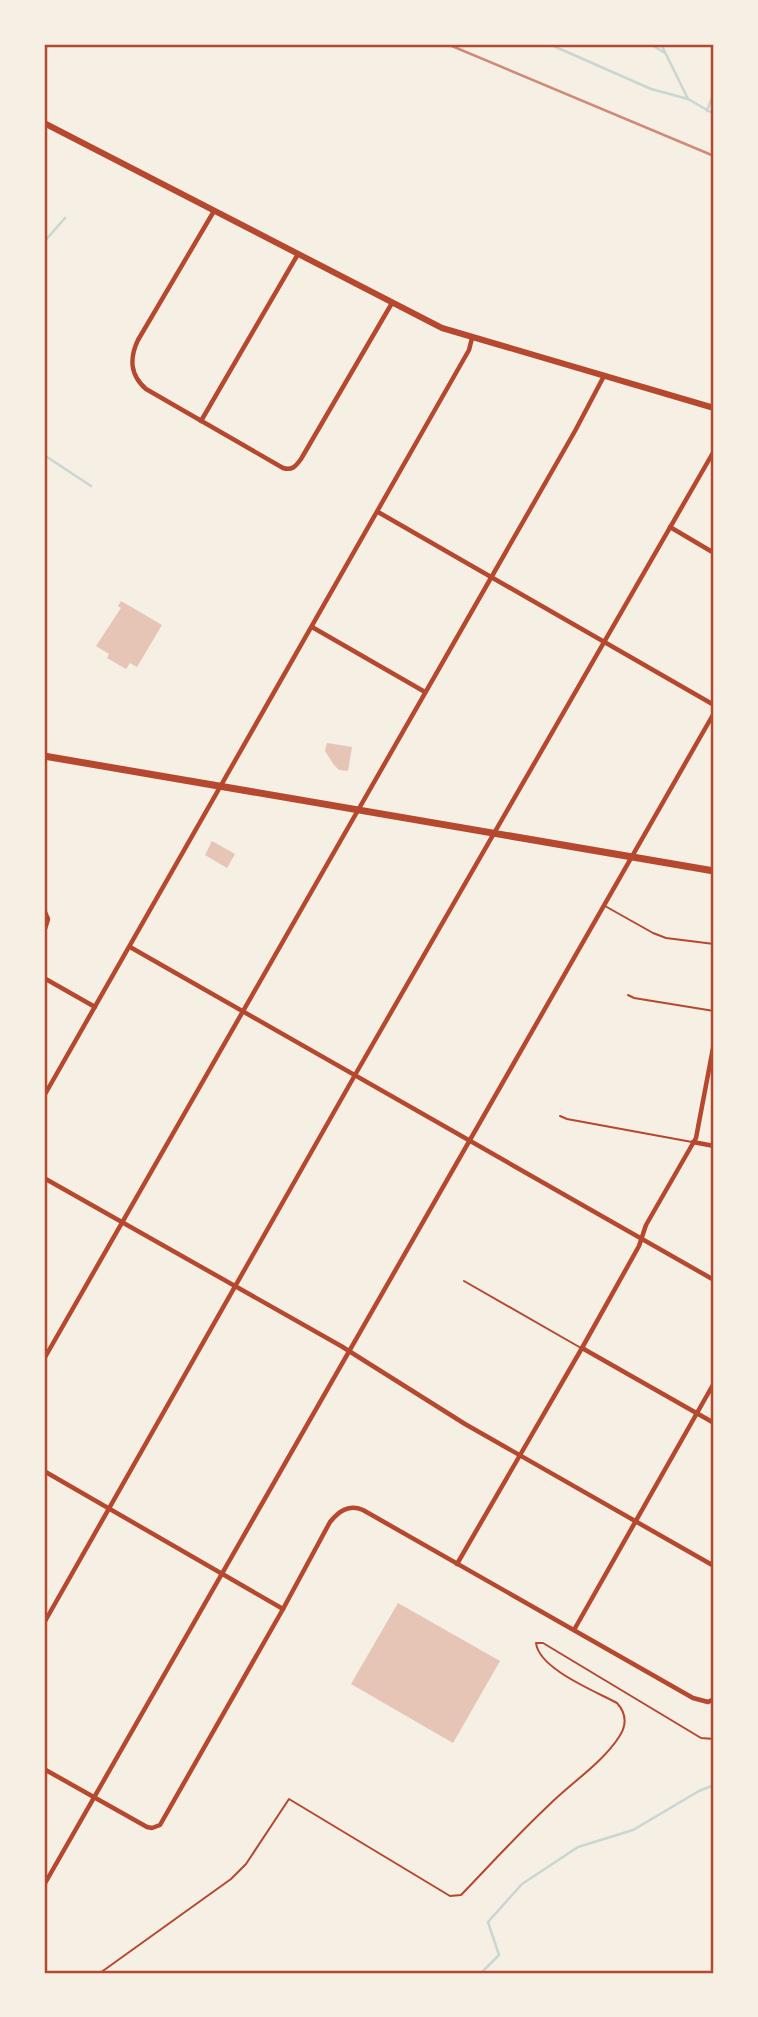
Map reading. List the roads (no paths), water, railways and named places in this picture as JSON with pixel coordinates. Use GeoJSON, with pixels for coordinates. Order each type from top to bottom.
{"type":"FeatureCollection","features":[{"type":"Feature","properties":{"kind":"main road"},"geometry":{"type":"LineString","coordinates":[[44,122],[442,328],[714,408]]}},
{"type":"Feature","properties":{"kind":"main road"},"geometry":{"type":"LineString","coordinates":[[44,756],[714,871]]}},
{"type":"Feature","properties":{"kind":"street"},"geometry":{"type":"LineString","coordinates":[[214,211],[138,340],[132,355],[133,369],[146,389],[283,468],[289,470],[295,467],[392,303]]}},
{"type":"Feature","properties":{"kind":"street"},"geometry":{"type":"LineString","coordinates":[[201,421],[298,254]]}},
{"type":"Feature","properties":{"kind":"street"},"geometry":{"type":"LineString","coordinates":[[44,1096],[469,351],[472,338]]}},
{"type":"Feature","properties":{"kind":"street"},"geometry":{"type":"LineString","coordinates":[[44,1359],[604,376]]}},
{"type":"Feature","properties":{"kind":"street"},"geometry":{"type":"LineString","coordinates":[[44,1623],[714,451]]}},
{"type":"Feature","properties":{"kind":"street"},"geometry":{"type":"LineString","coordinates":[[378,512],[714,705]]}},
{"type":"Feature","properties":{"kind":"street"},"geometry":{"type":"LineString","coordinates":[[670,527],[714,552]]}},
{"type":"Feature","properties":{"kind":"street"},"geometry":{"type":"LineString","coordinates":[[312,627],[425,692]]}},
{"type":"Feature","properties":{"kind":"street"},"geometry":{"type":"LineString","coordinates":[[44,1885],[714,713]]}},
{"type":"Feature","properties":{"kind":"street"},"geometry":{"type":"LineString","coordinates":[[44,910],[48,919],[44,932]]}},
{"type":"Feature","properties":{"kind":"street"},"geometry":{"type":"LineString","coordinates":[[130,947],[714,1280]]}},
{"type":"Feature","properties":{"kind":"street"},"geometry":{"type":"LineString","coordinates":[[44,978],[95,1007]]}},
{"type":"Feature","properties":{"kind":"street"},"geometry":{"type":"LineString","coordinates":[[457,1564],[639,1247],[646,1225],[693,1142],[714,1043]]}},
{"type":"Feature","properties":{"kind":"street"},"geometry":{"type":"LineString","coordinates":[[693,1142],[714,1146]]}},
{"type":"Feature","properties":{"kind":"street"},"geometry":{"type":"LineString","coordinates":[[44,1178],[714,1566]]}},
{"type":"Feature","properties":{"kind":"street"},"geometry":{"type":"LineString","coordinates":[[582,1348],[714,1423]]}},
{"type":"Feature","properties":{"kind":"street"},"geometry":{"type":"LineString","coordinates":[[574,1630],[714,1383]]}},
{"type":"Feature","properties":{"kind":"street"},"geometry":{"type":"LineString","coordinates":[[44,1471],[283,1609]]}},
{"type":"Feature","properties":{"kind":"street"},"geometry":{"type":"LineString","coordinates":[[44,1769],[147,1827],[160,1825],[330,1522],[338,1512],[346,1509],[363,1510],[693,1698],[708,1702],[714,1699]]}},
{"type":"Feature","properties":{"kind":"lane"},"geometry":{"type":"LineString","coordinates":[[604,906],[667,938],[714,944]]}},
{"type":"Feature","properties":{"kind":"lane"},"geometry":{"type":"LineString","coordinates":[[628,995],[714,1011]]}},
{"type":"Feature","properties":{"kind":"lane"},"geometry":{"type":"LineString","coordinates":[[560,1116],[693,1142]]}},
{"type":"Feature","properties":{"kind":"lane"},"geometry":{"type":"LineString","coordinates":[[464,1281],[582,1348]]}},
{"type":"Feature","properties":{"kind":"waterway"},"geometry":{"type":"LineString","coordinates":[[549,44],[651,89],[688,99]]}},
{"type":"Feature","properties":{"kind":"waterway"},"geometry":{"type":"LineString","coordinates":[[650,44],[665,53]]}},
{"type":"Feature","properties":{"kind":"waterway"},"geometry":{"type":"LineString","coordinates":[[661,44],[688,99],[714,114]]}},
{"type":"Feature","properties":{"kind":"waterway"},"geometry":{"type":"LineString","coordinates":[[707,111],[714,92]]}},
{"type":"Feature","properties":{"kind":"waterway"},"geometry":{"type":"LineString","coordinates":[[44,242],[65,218]]}},
{"type":"Feature","properties":{"kind":"waterway"},"geometry":{"type":"LineString","coordinates":[[44,455],[91,486]]}},
{"type":"Feature","properties":{"kind":"waterway"},"geometry":{"type":"LineString","coordinates":[[481,1973],[499,1955],[488,1922],[522,1884],[578,1847],[633,1830],[714,1785]]}},
{"type":"Feature","properties":{"kind":"railway"},"geometry":{"type":"LineString","coordinates":[[447,44],[714,156]]}}]}
